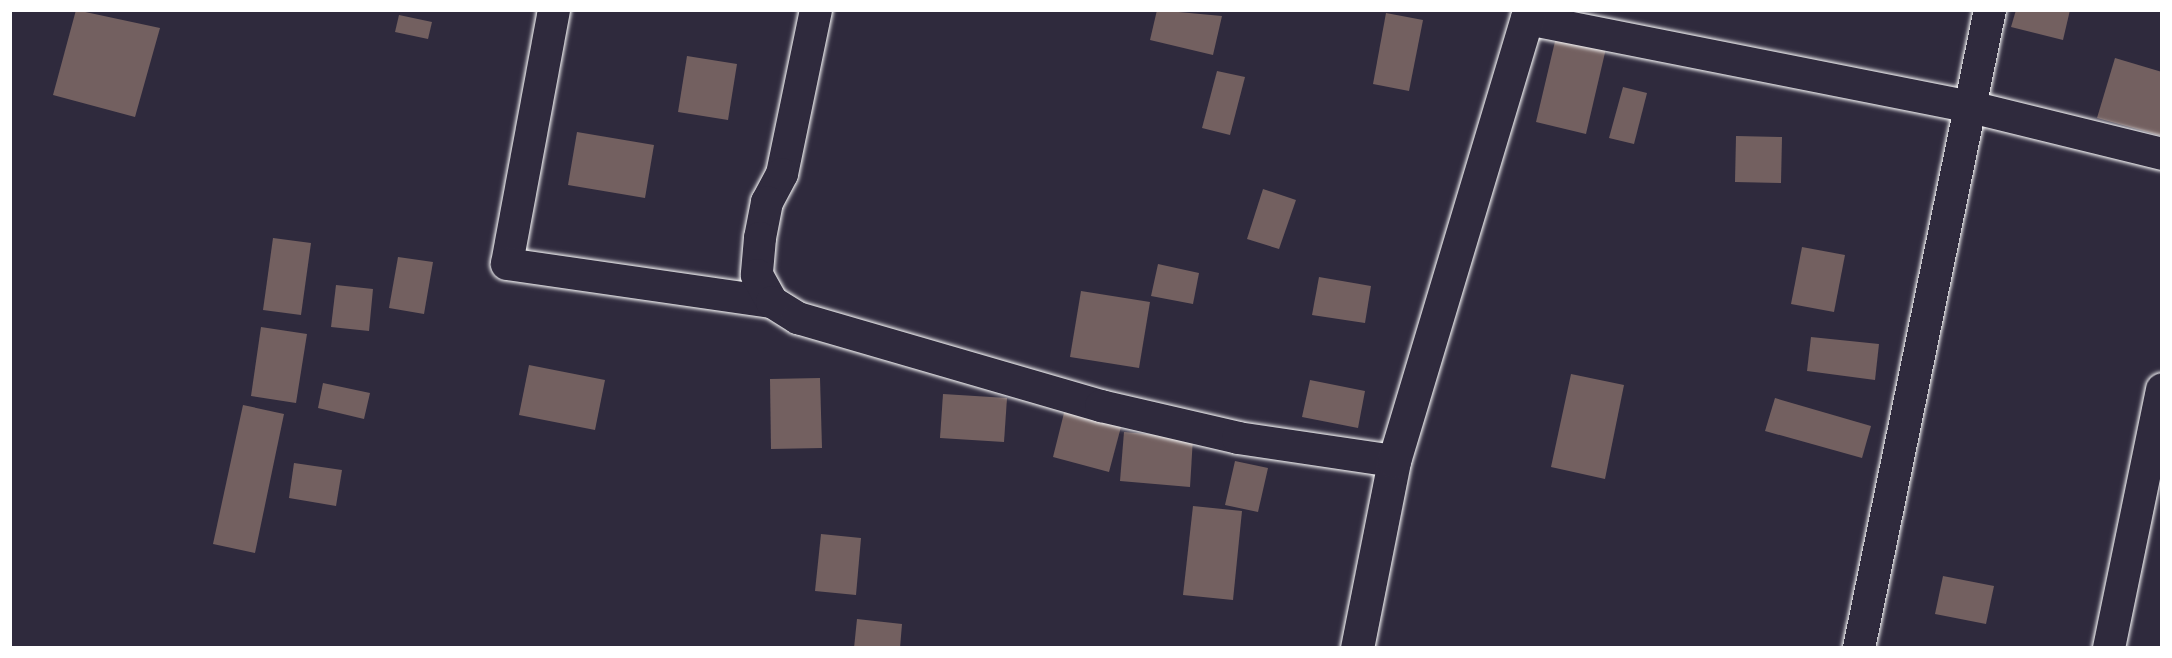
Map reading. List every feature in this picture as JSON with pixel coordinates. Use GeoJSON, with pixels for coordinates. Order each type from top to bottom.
{"type":"FeatureCollection","features":[{"type":"Feature","properties":{"kind":"street"},"geometry":{"type":"LineString","coordinates":[[554,10],[507,264],[772,302],[798,318],[1101,406],[1238,438],[1394,461]]}},
{"type":"Feature","properties":{"kind":"street"},"geometry":{"type":"LineString","coordinates":[[772,302],[757,275],[760,238],[767,202],[782,174],[816,10]]}},
{"type":"Feature","properties":{"kind":"street"},"geometry":{"type":"LineString","coordinates":[[1859,648],[1990,10]]}},
{"type":"Feature","properties":{"kind":"street"},"geometry":{"type":"LineString","coordinates":[[1357,648],[1394,461],[1528,15],[1971,107],[2162,154]]}},
{"type":"Feature","properties":{"kind":"street"},"geometry":{"type":"LineString","coordinates":[[2109,648],[2162,389]]}},
{"type":"Feature","properties":{"kind":"building"},"geometry":{"type":"Polygon","coordinates":[[[76,10],[160,28],[135,117],[53,95],[76,10]]]}},
{"type":"Feature","properties":{"kind":"building"},"geometry":{"type":"Polygon","coordinates":[[[1157,10],[1222,16],[1213,55],[1150,40],[1157,10]]]}},
{"type":"Feature","properties":{"kind":"building"},"geometry":{"type":"Polygon","coordinates":[[[2016,10],[2070,10],[2063,40],[2011,27],[2016,10]]]}},
{"type":"Feature","properties":{"kind":"building"},"geometry":{"type":"Polygon","coordinates":[[[1386,13],[1423,20],[1409,91],[1373,84],[1386,13]]]}},
{"type":"Feature","properties":{"kind":"building"},"geometry":{"type":"Polygon","coordinates":[[[399,15],[432,22],[428,39],[395,32],[399,15]]]}},
{"type":"Feature","properties":{"kind":"building"},"geometry":{"type":"Polygon","coordinates":[[[1557,33],[1607,44],[1586,134],[1536,122],[1557,33]]]}},
{"type":"Feature","properties":{"kind":"building"},"geometry":{"type":"Polygon","coordinates":[[[687,56],[737,64],[728,120],[678,112],[687,56]]]}},
{"type":"Feature","properties":{"kind":"building"},"geometry":{"type":"Polygon","coordinates":[[[2115,58],[2162,72],[2162,136],[2097,118],[2115,58]]]}},
{"type":"Feature","properties":{"kind":"building"},"geometry":{"type":"Polygon","coordinates":[[[1217,71],[1245,77],[1230,135],[1202,128],[1217,71]]]}},
{"type":"Feature","properties":{"kind":"building"},"geometry":{"type":"Polygon","coordinates":[[[1623,87],[1647,93],[1634,144],[1609,138],[1623,87]]]}},
{"type":"Feature","properties":{"kind":"building"},"geometry":{"type":"Polygon","coordinates":[[[577,132],[654,145],[645,198],[568,185],[577,132]]]}},
{"type":"Feature","properties":{"kind":"building"},"geometry":{"type":"Polygon","coordinates":[[[1736,136],[1782,137],[1781,183],[1735,182],[1736,136]]]}},
{"type":"Feature","properties":{"kind":"building"},"geometry":{"type":"Polygon","coordinates":[[[1263,189],[1296,200],[1279,249],[1247,239],[1263,189]]]}},
{"type":"Feature","properties":{"kind":"building"},"geometry":{"type":"Polygon","coordinates":[[[273,238],[311,243],[301,315],[263,310],[273,238]]]}},
{"type":"Feature","properties":{"kind":"building"},"geometry":{"type":"Polygon","coordinates":[[[1802,247],[1845,255],[1834,312],[1791,304],[1802,247]]]}},
{"type":"Feature","properties":{"kind":"building"},"geometry":{"type":"Polygon","coordinates":[[[398,257],[433,262],[424,314],[389,308],[398,257]]]}},
{"type":"Feature","properties":{"kind":"building"},"geometry":{"type":"Polygon","coordinates":[[[1158,264],[1199,273],[1193,304],[1151,296],[1158,264]]]}},
{"type":"Feature","properties":{"kind":"building"},"geometry":{"type":"Polygon","coordinates":[[[1319,277],[1371,286],[1365,323],[1312,315],[1319,277]]]}},
{"type":"Feature","properties":{"kind":"building"},"geometry":{"type":"Polygon","coordinates":[[[336,285],[373,289],[369,331],[331,327],[336,285]]]}},
{"type":"Feature","properties":{"kind":"building"},"geometry":{"type":"Polygon","coordinates":[[[1081,291],[1150,302],[1139,368],[1070,357],[1081,291]]]}},
{"type":"Feature","properties":{"kind":"building"},"geometry":{"type":"Polygon","coordinates":[[[261,327],[307,334],[296,403],[251,396],[261,327]]]}},
{"type":"Feature","properties":{"kind":"building"},"geometry":{"type":"Polygon","coordinates":[[[1811,337],[1879,344],[1875,380],[1807,371],[1811,337]]]}},
{"type":"Feature","properties":{"kind":"building"},"geometry":{"type":"Polygon","coordinates":[[[529,365],[605,380],[595,430],[519,415],[529,365]]]}},
{"type":"Feature","properties":{"kind":"building"},"geometry":{"type":"Polygon","coordinates":[[[1571,374],[1624,385],[1605,479],[1551,467],[1571,374]]]}},
{"type":"Feature","properties":{"kind":"building"},"geometry":{"type":"Polygon","coordinates":[[[820,378],[822,448],[771,449],[770,379],[820,378]]]}},
{"type":"Feature","properties":{"kind":"building"},"geometry":{"type":"Polygon","coordinates":[[[1310,380],[1365,391],[1358,428],[1302,417],[1310,380]]]}},
{"type":"Feature","properties":{"kind":"building"},"geometry":{"type":"Polygon","coordinates":[[[323,383],[370,393],[364,419],[318,408],[323,383]]]}},
{"type":"Feature","properties":{"kind":"building"},"geometry":{"type":"Polygon","coordinates":[[[943,394],[1007,398],[1004,442],[940,438],[943,394]]]}},
{"type":"Feature","properties":{"kind":"building"},"geometry":{"type":"Polygon","coordinates":[[[1775,398],[1871,426],[1862,458],[1765,431],[1775,398]]]}},
{"type":"Feature","properties":{"kind":"building"},"geometry":{"type":"Polygon","coordinates":[[[243,405],[284,414],[255,553],[213,544],[243,405]]]}},
{"type":"Feature","properties":{"kind":"building"},"geometry":{"type":"Polygon","coordinates":[[[1065,409],[1122,423],[1109,472],[1053,457],[1065,409]]]}},
{"type":"Feature","properties":{"kind":"building"},"geometry":{"type":"Polygon","coordinates":[[[1124,432],[1193,438],[1190,487],[1120,481],[1124,432]]]}},
{"type":"Feature","properties":{"kind":"building"},"geometry":{"type":"Polygon","coordinates":[[[1235,461],[1268,468],[1258,512],[1225,505],[1235,461]]]}},
{"type":"Feature","properties":{"kind":"building"},"geometry":{"type":"Polygon","coordinates":[[[294,463],[342,470],[336,506],[289,498],[294,463]]]}},
{"type":"Feature","properties":{"kind":"building"},"geometry":{"type":"Polygon","coordinates":[[[1193,506],[1242,511],[1233,600],[1183,595],[1193,506]]]}},
{"type":"Feature","properties":{"kind":"building"},"geometry":{"type":"Polygon","coordinates":[[[821,534],[861,538],[856,595],[815,591],[821,534]]]}},
{"type":"Feature","properties":{"kind":"building"},"geometry":{"type":"Polygon","coordinates":[[[1943,576],[1994,586],[1986,624],[1935,614],[1943,576]]]}},
{"type":"Feature","properties":{"kind":"building"},"geometry":{"type":"Polygon","coordinates":[[[857,619],[902,624],[900,648],[854,648],[857,619]]]}}]}
